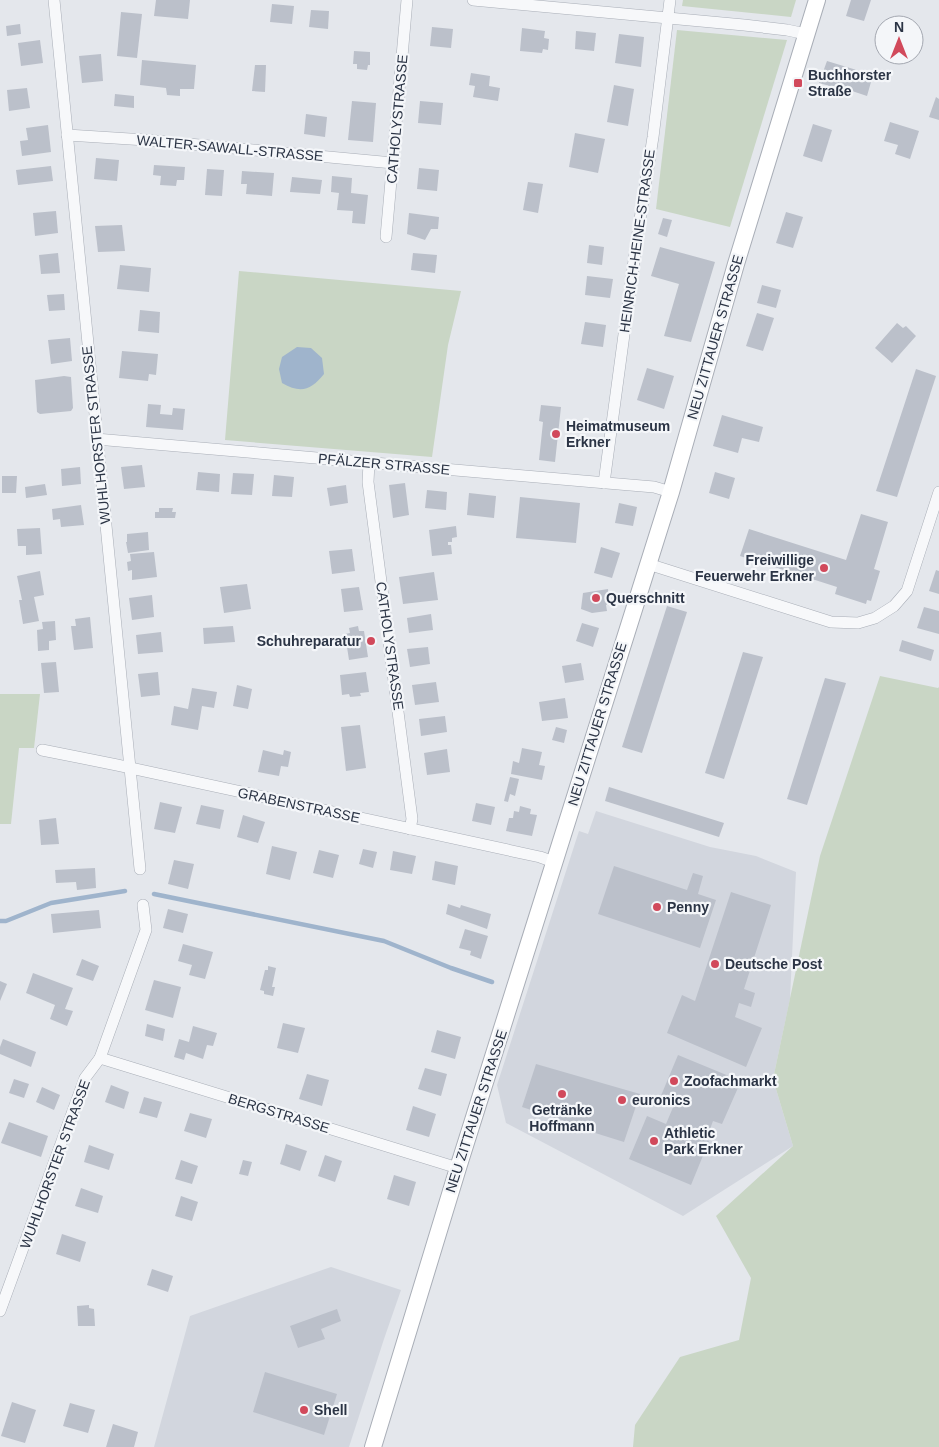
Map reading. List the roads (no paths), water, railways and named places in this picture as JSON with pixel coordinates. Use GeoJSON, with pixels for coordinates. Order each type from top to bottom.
{"type":"FeatureCollection","features":[{"type":"Feature","properties":{"kind":"main road","name":"NEU ZITTAUER STRASSE"},"geometry":{"type":"LineString","coordinates":[[373,1447],[458,1168],[671,492],[736,264],[817,0]]}},
{"type":"Feature","properties":{"kind":"street","name":"WUHLHORSTER STRASSE"},"geometry":{"type":"LineString","coordinates":[[54,0],[140,869]]}},
{"type":"Feature","properties":{"kind":"street","name":"CATHOLYSTRASSE"},"geometry":{"type":"LineString","coordinates":[[386,237],[407,0]]}},
{"type":"Feature","properties":{"kind":"street"},"geometry":{"type":"LineString","coordinates":[[473,0],[787,30],[806,34]]}},
{"type":"Feature","properties":{"kind":"street","name":"HEINRICH-HEINE-STRASSE"},"geometry":{"type":"LineString","coordinates":[[604,483],[670,0]]}},
{"type":"Feature","properties":{"kind":"street","name":"WALTER-SAWALL-STRASSE"},"geometry":{"type":"LineString","coordinates":[[68,134],[393,163]]}},
{"type":"Feature","properties":{"kind":"street","name":"PFÄLZER STRASSE"},"geometry":{"type":"LineString","coordinates":[[96,439],[654,487],[671,492]]}},
{"type":"Feature","properties":{"kind":"street","name":"CATHOLYSTRASSE"},"geometry":{"type":"LineString","coordinates":[[369,463],[368,482],[412,819],[410,829]]}},
{"type":"Feature","properties":{"kind":"street"},"geometry":{"type":"LineString","coordinates":[[648,564],[831,622],[858,623],[875,618],[894,606],[907,590],[939,492]]}},
{"type":"Feature","properties":{"kind":"street","name":"GRABENSTRASSE"},"geometry":{"type":"LineString","coordinates":[[42,750],[554,862]]}},
{"type":"Feature","properties":{"kind":"street","name":"WUHLHORSTER STRASSE"},"geometry":{"type":"LineString","coordinates":[[0,1311],[85,1078],[100,1058],[146,930],[143,905]]}},
{"type":"Feature","properties":{"kind":"street","name":"BERGSTRASSE"},"geometry":{"type":"LineString","coordinates":[[100,1058],[458,1168]]}},
{"type":"Feature","properties":{"kind":"water"},"geometry":{"type":"Polygon","coordinates":[[[297,347],[311,348],[322,358],[324,374],[315,384],[305,389],[295,388],[282,383],[279,369],[282,357],[297,347]]]}},
{"type":"Feature","properties":{"kind":"waterway"},"geometry":{"type":"LineString","coordinates":[[0,921],[6,921],[51,903],[125,891]]}},
{"type":"Feature","properties":{"kind":"waterway"},"geometry":{"type":"LineString","coordinates":[[154,894],[384,941],[492,982]]}},
{"type":"Feature","properties":{"kind":"place","name":"Buchhorster Straße"},"geometry":{"type":"Point","coordinates":[798,83]}},
{"type":"Feature","properties":{"kind":"place","name":"Heimatmuseum Erkner"},"geometry":{"type":"Point","coordinates":[556,434]}},
{"type":"Feature","properties":{"kind":"place","name":"Freiwillige Feuerwehr Erkner"},"geometry":{"type":"Point","coordinates":[824,568]}},
{"type":"Feature","properties":{"kind":"place","name":"Querschnitt"},"geometry":{"type":"Point","coordinates":[596,598]}},
{"type":"Feature","properties":{"kind":"place","name":"Schuhreparatur"},"geometry":{"type":"Point","coordinates":[371,641]}},
{"type":"Feature","properties":{"kind":"place","name":"Penny"},"geometry":{"type":"Point","coordinates":[657,907]}},
{"type":"Feature","properties":{"kind":"place","name":"Deutsche Post"},"geometry":{"type":"Point","coordinates":[715,964]}},
{"type":"Feature","properties":{"kind":"place","name":"Zoofachmarkt"},"geometry":{"type":"Point","coordinates":[674,1081]}},
{"type":"Feature","properties":{"kind":"place","name":"Getränke Hoffmann"},"geometry":{"type":"Point","coordinates":[562,1094]}},
{"type":"Feature","properties":{"kind":"place","name":"euronics"},"geometry":{"type":"Point","coordinates":[622,1100]}},
{"type":"Feature","properties":{"kind":"place","name":"Athletic Park Erkner"},"geometry":{"type":"Point","coordinates":[654,1141]}},
{"type":"Feature","properties":{"kind":"place","name":"Shell"},"geometry":{"type":"Point","coordinates":[304,1410]}}]}
